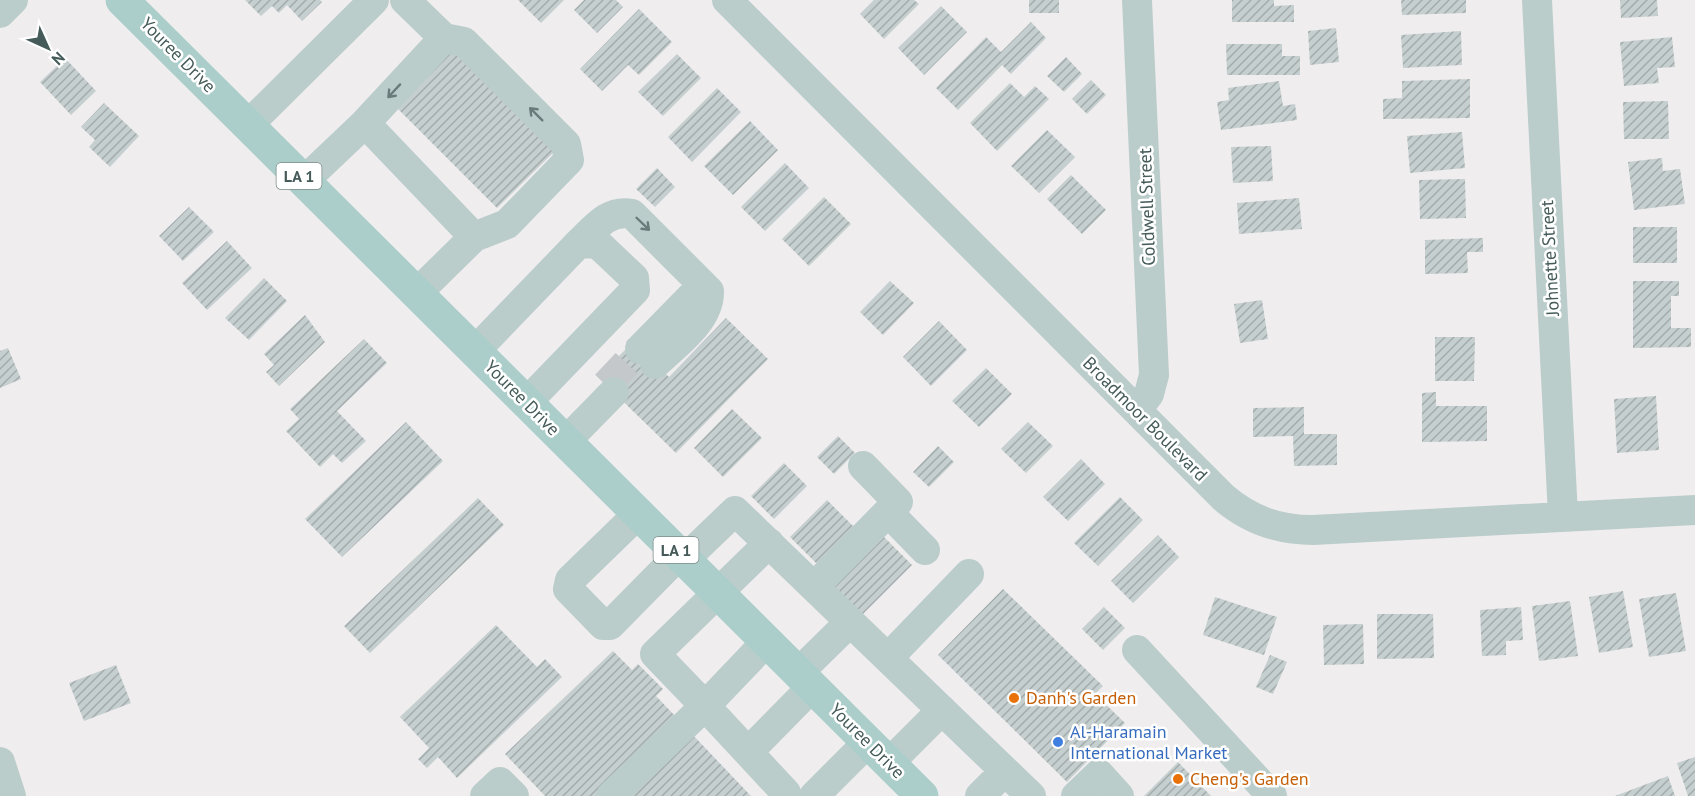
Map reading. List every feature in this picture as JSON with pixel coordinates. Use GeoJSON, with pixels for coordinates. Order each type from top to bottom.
{"type":"FeatureCollection","features":[{"type":"Feature","properties":{"kind":"main road","name":"Youree Drive"},"geometry":{"type":"LineString","coordinates":[[122,0],[922,796]]}},
{"type":"Feature","properties":{"kind":"street"},"geometry":{"type":"LineString","coordinates":[[0,13],[13,0]]}},
{"type":"Feature","properties":{"kind":"street"},"geometry":{"type":"LineString","coordinates":[[248,125],[374,0]]}},
{"type":"Feature","properties":{"kind":"street"},"geometry":{"type":"LineString","coordinates":[[405,0],[444,38],[465,42],[566,144],[569,160],[507,224],[474,237],[417,293]]}},
{"type":"Feature","properties":{"kind":"street","name":"Broadmoor Boulevard"},"geometry":{"type":"LineString","coordinates":[[727,0],[1239,510],[1281,528],[1313,530],[1695,510]]}},
{"type":"Feature","properties":{"kind":"street","name":"Coldwell Street"},"geometry":{"type":"LineString","coordinates":[[1137,0],[1154,375],[1149,394],[1137,410]]}},
{"type":"Feature","properties":{"kind":"street","name":"Johnette Street"},"geometry":{"type":"LineString","coordinates":[[1536,0],[1563,516]]}},
{"type":"Feature","properties":{"kind":"street"},"geometry":{"type":"LineString","coordinates":[[304,181],[365,123],[444,38]]}},
{"type":"Feature","properties":{"kind":"street"},"geometry":{"type":"LineString","coordinates":[[365,123],[474,237]]}},
{"type":"Feature","properties":{"kind":"street"},"geometry":{"type":"LineString","coordinates":[[475,351],[604,218],[614,214],[632,214],[709,291],[707,308],[648,357]]}},
{"type":"Feature","properties":{"kind":"street"},"geometry":{"type":"LineString","coordinates":[[527,402],[635,290],[634,278],[598,244],[579,243]]}},
{"type":"Feature","properties":{"kind":"street"},"geometry":{"type":"LineString","coordinates":[[566,441],[610,396]]}},
{"type":"Feature","properties":{"kind":"street"},"geometry":{"type":"LineString","coordinates":[[814,587],[898,502],[863,466]]}},
{"type":"Feature","properties":{"kind":"street"},"geometry":{"type":"LineString","coordinates":[[639,513],[570,580],[568,589],[603,625],[610,625],[735,511],[1031,796]]}},
{"type":"Feature","properties":{"kind":"street"},"geometry":{"type":"LineString","coordinates":[[888,512],[926,550]]}},
{"type":"Feature","properties":{"kind":"street"},"geometry":{"type":"LineString","coordinates":[[769,543],[655,654],[748,752],[793,795],[879,753],[942,710]]}},
{"type":"Feature","properties":{"kind":"street"},"geometry":{"type":"LineString","coordinates":[[888,658],[969,574]]}},
{"type":"Feature","properties":{"kind":"street"},"geometry":{"type":"LineString","coordinates":[[748,752],[850,622]]}},
{"type":"Feature","properties":{"kind":"street"},"geometry":{"type":"LineString","coordinates":[[611,796],[705,706],[767,641]]}},
{"type":"Feature","properties":{"kind":"street"},"geometry":{"type":"LineString","coordinates":[[1137,650],[1272,796]]}},
{"type":"Feature","properties":{"kind":"street"},"geometry":{"type":"LineString","coordinates":[[0,762],[11,796]]}},
{"type":"Feature","properties":{"kind":"street"},"geometry":{"type":"LineString","coordinates":[[980,796],[1005,771]]}},
{"type":"Feature","properties":{"kind":"street"},"geometry":{"type":"LineString","coordinates":[[1076,796],[1099,774],[1119,796]]}},
{"type":"Feature","properties":{"kind":"street"},"geometry":{"type":"LineString","coordinates":[[485,796],[500,782],[514,796]]}},
{"type":"Feature","properties":{"kind":"building"},"geometry":{"type":"Polygon","coordinates":[[[245,0],[320,0],[322,2],[302,21],[287,5],[279,13],[272,6],[261,16],[245,0]]]}},
{"type":"Feature","properties":{"kind":"building"},"geometry":{"type":"Polygon","coordinates":[[[518,0],[564,0],[541,23],[518,0]]]}},
{"type":"Feature","properties":{"kind":"building"},"geometry":{"type":"Polygon","coordinates":[[[584,0],[616,0],[623,7],[597,33],[574,10],[584,0]]]}},
{"type":"Feature","properties":{"kind":"building"},"geometry":{"type":"Polygon","coordinates":[[[874,0],[914,0],[919,4],[884,39],[860,14],[874,0]]]}},
{"type":"Feature","properties":{"kind":"building"},"geometry":{"type":"Polygon","coordinates":[[[1029,0],[1059,0],[1059,13],[1029,13],[1029,0]]]}},
{"type":"Feature","properties":{"kind":"building"},"geometry":{"type":"Polygon","coordinates":[[[1232,0],[1274,0],[1274,6],[1294,5],[1294,22],[1232,22],[1232,0]]]}},
{"type":"Feature","properties":{"kind":"building"},"geometry":{"type":"Polygon","coordinates":[[[1401,0],[1466,0],[1466,13],[1402,15],[1401,0]]]}},
{"type":"Feature","properties":{"kind":"building"},"geometry":{"type":"Polygon","coordinates":[[[1620,0],[1657,0],[1658,16],[1621,18],[1620,0]]]}},
{"type":"Feature","properties":{"kind":"building"},"geometry":{"type":"Polygon","coordinates":[[[941,6],[967,32],[924,75],[898,48],[941,6]]]}},
{"type":"Feature","properties":{"kind":"building"},"geometry":{"type":"Polygon","coordinates":[[[639,9],[672,42],[639,75],[628,65],[602,91],[580,69],[639,9]]]}},
{"type":"Feature","properties":{"kind":"building"},"geometry":{"type":"Polygon","coordinates":[[[1031,22],[1046,38],[1011,74],[1002,65],[958,110],[936,88],[986,37],[1001,52],[1031,22]]]}},
{"type":"Feature","properties":{"kind":"building"},"geometry":{"type":"Polygon","coordinates":[[[1336,28],[1339,62],[1310,65],[1308,31],[1336,28]]]}},
{"type":"Feature","properties":{"kind":"building"},"geometry":{"type":"Polygon","coordinates":[[[1461,31],[1462,65],[1403,68],[1401,35],[1461,31]]]}},
{"type":"Feature","properties":{"kind":"building"},"geometry":{"type":"Polygon","coordinates":[[[1672,37],[1675,67],[1657,68],[1659,83],[1624,86],[1620,42],[1672,37]]]}},
{"type":"Feature","properties":{"kind":"building"},"geometry":{"type":"Polygon","coordinates":[[[454,44],[558,148],[497,208],[394,105],[454,44]]]}},
{"type":"Feature","properties":{"kind":"building"},"geometry":{"type":"Polygon","coordinates":[[[1226,44],[1282,44],[1282,56],[1300,56],[1300,75],[1227,75],[1226,44]]]}},
{"type":"Feature","properties":{"kind":"building"},"geometry":{"type":"Polygon","coordinates":[[[677,54],[701,78],[663,116],[638,92],[677,54]]]}},
{"type":"Feature","properties":{"kind":"building"},"geometry":{"type":"Polygon","coordinates":[[[1066,57],[1082,74],[1064,92],[1047,76],[1066,57]]]}},
{"type":"Feature","properties":{"kind":"building"},"geometry":{"type":"Polygon","coordinates":[[[65,58],[96,91],[71,115],[40,82],[65,58]]]}},
{"type":"Feature","properties":{"kind":"building"},"geometry":{"type":"Polygon","coordinates":[[[1470,79],[1470,118],[1383,119],[1383,99],[1402,98],[1402,81],[1470,79]]]}},
{"type":"Feature","properties":{"kind":"building"},"geometry":{"type":"Polygon","coordinates":[[[1091,80],[1106,95],[1087,114],[1072,99],[1091,80]]]}},
{"type":"Feature","properties":{"kind":"building"},"geometry":{"type":"Polygon","coordinates":[[[1279,81],[1283,106],[1295,104],[1297,120],[1221,130],[1217,102],[1229,100],[1228,88],[1279,81]]]}},
{"type":"Feature","properties":{"kind":"building"},"geometry":{"type":"Polygon","coordinates":[[[1010,83],[1024,97],[1035,86],[1049,99],[997,151],[970,123],[1010,83]]]}},
{"type":"Feature","properties":{"kind":"building"},"geometry":{"type":"Polygon","coordinates":[[[717,88],[741,112],[692,162],[668,137],[717,88]]]}},
{"type":"Feature","properties":{"kind":"building"},"geometry":{"type":"Polygon","coordinates":[[[1668,101],[1669,139],[1624,139],[1623,102],[1668,101]]]}},
{"type":"Feature","properties":{"kind":"building"},"geometry":{"type":"Polygon","coordinates":[[[104,103],[139,136],[110,167],[89,147],[95,140],[81,127],[104,103]]]}},
{"type":"Feature","properties":{"kind":"building"},"geometry":{"type":"Polygon","coordinates":[[[750,121],[778,150],[733,195],[704,166],[750,121]]]}},
{"type":"Feature","properties":{"kind":"building"},"geometry":{"type":"Polygon","coordinates":[[[1047,130],[1075,157],[1039,193],[1011,166],[1047,130]]]}},
{"type":"Feature","properties":{"kind":"building"},"geometry":{"type":"Polygon","coordinates":[[[1462,132],[1465,168],[1410,173],[1407,136],[1462,132]]]}},
{"type":"Feature","properties":{"kind":"building"},"geometry":{"type":"Polygon","coordinates":[[[1271,146],[1273,181],[1233,183],[1231,147],[1271,146]]]}},
{"type":"Feature","properties":{"kind":"building"},"geometry":{"type":"Polygon","coordinates":[[[1662,158],[1663,171],[1680,169],[1685,204],[1634,210],[1628,162],[1662,158]]]}},
{"type":"Feature","properties":{"kind":"building"},"geometry":{"type":"Polygon","coordinates":[[[785,163],[809,188],[765,231],[741,207],[785,163]]]}},
{"type":"Feature","properties":{"kind":"building"},"geometry":{"type":"Polygon","coordinates":[[[657,168],[675,187],[655,207],[636,189],[657,168]]]}},
{"type":"Feature","properties":{"kind":"building"},"geometry":{"type":"Polygon","coordinates":[[[1071,175],[1106,210],[1082,234],[1047,199],[1071,175]]]}},
{"type":"Feature","properties":{"kind":"building"},"geometry":{"type":"Polygon","coordinates":[[[1465,179],[1466,218],[1420,219],[1419,180],[1465,179]]]}},
{"type":"Feature","properties":{"kind":"building"},"geometry":{"type":"Polygon","coordinates":[[[824,197],[851,224],[809,266],[782,239],[824,197]]]}},
{"type":"Feature","properties":{"kind":"building"},"geometry":{"type":"Polygon","coordinates":[[[1299,198],[1302,229],[1239,234],[1237,203],[1299,198]]]}},
{"type":"Feature","properties":{"kind":"building"},"geometry":{"type":"Polygon","coordinates":[[[189,207],[214,232],[183,261],[159,236],[189,207]]]}},
{"type":"Feature","properties":{"kind":"building"},"geometry":{"type":"Polygon","coordinates":[[[1633,227],[1677,227],[1677,263],[1633,263],[1633,227]]]}},
{"type":"Feature","properties":{"kind":"building"},"geometry":{"type":"Polygon","coordinates":[[[1483,238],[1483,252],[1467,252],[1468,273],[1425,274],[1425,240],[1483,238]]]}},
{"type":"Feature","properties":{"kind":"building"},"geometry":{"type":"Polygon","coordinates":[[[227,241],[252,268],[207,310],[182,283],[227,241]]]}},
{"type":"Feature","properties":{"kind":"building"},"geometry":{"type":"Polygon","coordinates":[[[264,278],[287,301],[249,340],[225,318],[264,278]]]}},
{"type":"Feature","properties":{"kind":"building"},"geometry":{"type":"Polygon","coordinates":[[[890,281],[914,303],[883,335],[860,312],[890,281]]]}},
{"type":"Feature","properties":{"kind":"building"},"geometry":{"type":"Polygon","coordinates":[[[1633,281],[1679,281],[1679,296],[1671,296],[1671,328],[1691,328],[1691,347],[1633,348],[1633,281]]]}},
{"type":"Feature","properties":{"kind":"building"},"geometry":{"type":"Polygon","coordinates":[[[1262,300],[1268,339],[1240,343],[1234,304],[1262,300]]]}},
{"type":"Feature","properties":{"kind":"building"},"geometry":{"type":"Polygon","coordinates":[[[305,315],[325,342],[279,386],[266,372],[274,365],[264,354],[305,315]]]}},
{"type":"Feature","properties":{"kind":"building"},"geometry":{"type":"Polygon","coordinates":[[[726,318],[768,359],[676,453],[598,377],[633,342],[669,377],[726,318]]]}},
{"type":"Feature","properties":{"kind":"building"},"geometry":{"type":"Polygon","coordinates":[[[939,321],[967,350],[931,386],[903,357],[939,321]]]}},
{"type":"Feature","properties":{"kind":"building"},"geometry":{"type":"Polygon","coordinates":[[[1435,337],[1475,337],[1474,381],[1435,381],[1435,337]]]}},
{"type":"Feature","properties":{"kind":"building"},"geometry":{"type":"Polygon","coordinates":[[[364,339],[387,363],[337,411],[366,441],[342,463],[333,454],[320,467],[286,431],[299,419],[290,409],[364,339]]]}},
{"type":"Feature","properties":{"kind":"building"},"geometry":{"type":"Polygon","coordinates":[[[8,348],[21,379],[0,388],[0,351],[8,348]]]}},
{"type":"Feature","properties":{"kind":"building"},"geometry":{"type":"Polygon","coordinates":[[[986,368],[1012,394],[979,427],[952,401],[986,368]]]}},
{"type":"Feature","properties":{"kind":"building"},"geometry":{"type":"Polygon","coordinates":[[[1436,392],[1436,406],[1487,406],[1487,441],[1422,442],[1422,393],[1436,392]]]}},
{"type":"Feature","properties":{"kind":"building"},"geometry":{"type":"Polygon","coordinates":[[[1656,396],[1659,450],[1617,453],[1614,399],[1656,396]]]}},
{"type":"Feature","properties":{"kind":"building"},"geometry":{"type":"Polygon","coordinates":[[[1304,407],[1304,434],[1337,434],[1337,465],[1294,466],[1293,436],[1253,437],[1253,408],[1304,407]]]}},
{"type":"Feature","properties":{"kind":"building"},"geometry":{"type":"Polygon","coordinates":[[[732,409],[762,438],[723,477],[694,448],[732,409]]]}},
{"type":"Feature","properties":{"kind":"building"},"geometry":{"type":"Polygon","coordinates":[[[406,422],[443,461],[342,557],[305,519],[406,422]]]}},
{"type":"Feature","properties":{"kind":"building"},"geometry":{"type":"Polygon","coordinates":[[[1028,422],[1053,446],[1026,473],[1001,449],[1028,422]]]}},
{"type":"Feature","properties":{"kind":"building"},"geometry":{"type":"Polygon","coordinates":[[[838,436],[855,453],[834,474],[817,457],[838,436]]]}},
{"type":"Feature","properties":{"kind":"building"},"geometry":{"type":"Polygon","coordinates":[[[938,446],[954,462],[929,487],[913,472],[938,446]]]}},
{"type":"Feature","properties":{"kind":"building"},"geometry":{"type":"Polygon","coordinates":[[[1081,459],[1105,484],[1068,521],[1043,497],[1081,459]]]}},
{"type":"Feature","properties":{"kind":"building"},"geometry":{"type":"Polygon","coordinates":[[[784,463],[807,486],[774,519],[751,496],[784,463]]]}},
{"type":"Feature","properties":{"kind":"building"},"geometry":{"type":"Polygon","coordinates":[[[1120,497],[1143,520],[1098,566],[1074,543],[1120,497]]]}},
{"type":"Feature","properties":{"kind":"building"},"geometry":{"type":"Polygon","coordinates":[[[478,498],[504,525],[370,653],[344,626],[478,498]]]}},
{"type":"Feature","properties":{"kind":"building"},"geometry":{"type":"Polygon","coordinates":[[[827,500],[857,530],[820,567],[790,537],[827,500]]]}},
{"type":"Feature","properties":{"kind":"building"},"geometry":{"type":"Polygon","coordinates":[[[1158,535],[1179,557],[1133,603],[1111,581],[1158,535]]]}},
{"type":"Feature","properties":{"kind":"building"},"geometry":{"type":"Polygon","coordinates":[[[884,537],[912,565],[861,616],[833,588],[884,537]]]}},
{"type":"Feature","properties":{"kind":"building"},"geometry":{"type":"Polygon","coordinates":[[[1003,589],[1103,686],[1095,694],[1125,723],[1067,782],[938,655],[1003,589]]]}},
{"type":"Feature","properties":{"kind":"building"},"geometry":{"type":"Polygon","coordinates":[[[1623,591],[1633,647],[1599,653],[1589,597],[1623,591]]]}},
{"type":"Feature","properties":{"kind":"building"},"geometry":{"type":"Polygon","coordinates":[[[1676,593],[1686,651],[1649,657],[1639,599],[1676,593]]]}},
{"type":"Feature","properties":{"kind":"building"},"geometry":{"type":"Polygon","coordinates":[[[1215,597],[1277,617],[1264,655],[1203,635],[1215,597]]]}},
{"type":"Feature","properties":{"kind":"building"},"geometry":{"type":"Polygon","coordinates":[[[1570,601],[1578,656],[1539,661],[1532,606],[1570,601]]]}},
{"type":"Feature","properties":{"kind":"building"},"geometry":{"type":"Polygon","coordinates":[[[1104,607],[1125,628],[1103,650],[1082,629],[1104,607]]]}},
{"type":"Feature","properties":{"kind":"building"},"geometry":{"type":"Polygon","coordinates":[[[1521,607],[1523,640],[1506,641],[1506,655],[1482,656],[1480,610],[1521,607]]]}},
{"type":"Feature","properties":{"kind":"building"},"geometry":{"type":"Polygon","coordinates":[[[1377,614],[1433,614],[1434,658],[1377,659],[1377,614]]]}},
{"type":"Feature","properties":{"kind":"building"},"geometry":{"type":"Polygon","coordinates":[[[1363,624],[1364,664],[1324,665],[1323,625],[1363,624]]]}},
{"type":"Feature","properties":{"kind":"building"},"geometry":{"type":"Polygon","coordinates":[[[496,625],[537,667],[545,659],[562,677],[457,778],[438,757],[427,768],[418,759],[429,748],[400,717],[496,625]]]}},
{"type":"Feature","properties":{"kind":"building"},"geometry":{"type":"Polygon","coordinates":[[[613,651],[632,670],[638,664],[663,689],[656,696],[678,719],[597,796],[545,796],[505,754],[613,651]]]}},
{"type":"Feature","properties":{"kind":"building"},"geometry":{"type":"Polygon","coordinates":[[[1270,655],[1287,662],[1273,694],[1256,687],[1270,655]]]}},
{"type":"Feature","properties":{"kind":"building"},"geometry":{"type":"Polygon","coordinates":[[[116,665],[131,703],[84,721],[69,683],[116,665]]]}},
{"type":"Feature","properties":{"kind":"building"},"geometry":{"type":"Polygon","coordinates":[[[691,733],[751,796],[625,796],[691,733]]]}},
{"type":"Feature","properties":{"kind":"building"},"geometry":{"type":"Polygon","coordinates":[[[1695,757],[1695,796],[1688,796],[1677,763],[1695,757]]]}},
{"type":"Feature","properties":{"kind":"building","name":"Cheng's Garden"},"geometry":{"type":"Polygon","coordinates":[[[1178,762],[1211,796],[1144,796],[1178,762]]]}},
{"type":"Feature","properties":{"kind":"building"},"geometry":{"type":"Polygon","coordinates":[[[1668,776],[1675,796],[1615,796],[1668,776]]]}},
{"type":"Feature","properties":{"kind":"tunnel"},"geometry":{"type":"LineString","coordinates":[[606,385],[640,349]]}},
{"type":"Feature","properties":{"kind":"place","name":"Danh's Garden"},"geometry":{"type":"Point","coordinates":[1014,698]}},
{"type":"Feature","properties":{"kind":"place","name":"Al-Haramain International Market"},"geometry":{"type":"Point","coordinates":[1058,742]}},
{"type":"Feature","properties":{"kind":"place","name":"Cheng's Garden"},"geometry":{"type":"Point","coordinates":[1178,779]}}]}
